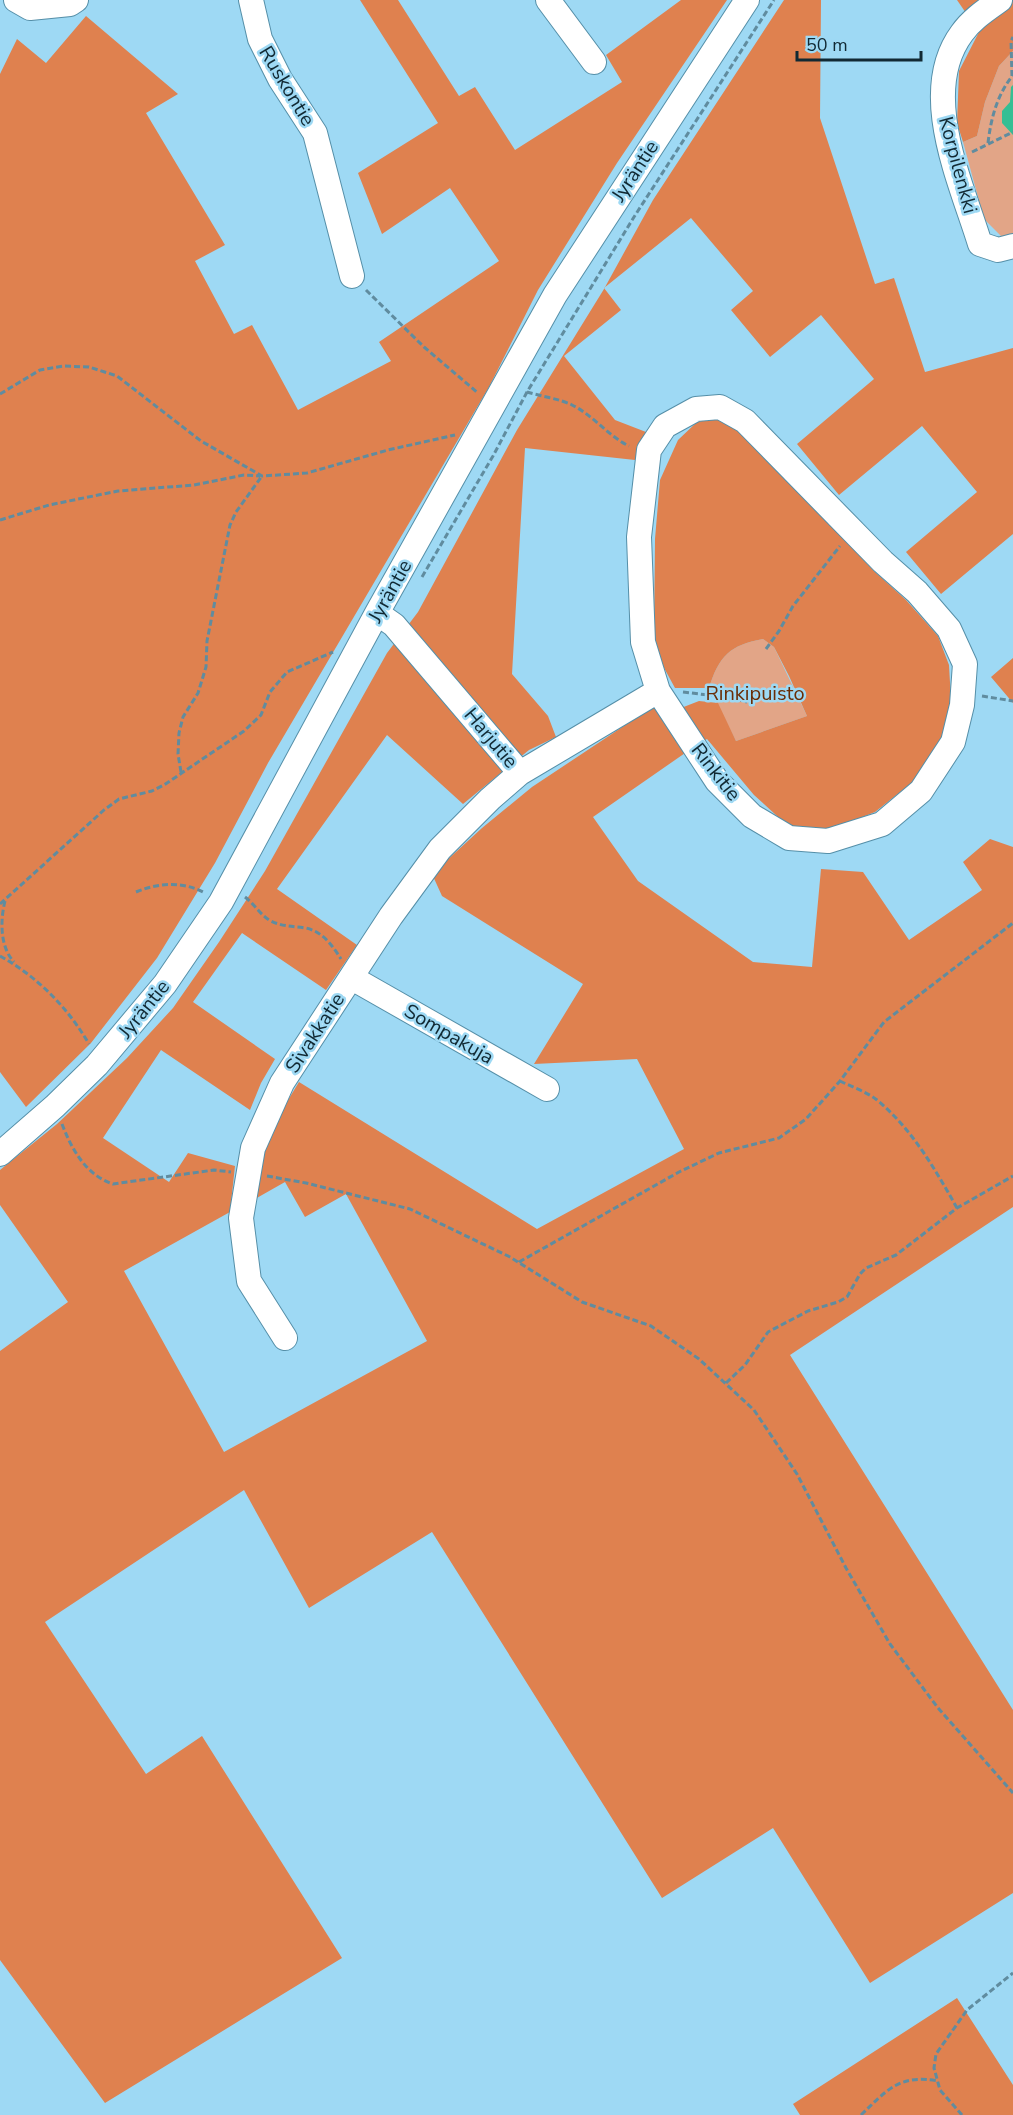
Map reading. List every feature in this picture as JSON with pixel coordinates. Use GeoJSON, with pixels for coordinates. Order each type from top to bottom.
{"type":"FeatureCollection","features":[{"type":"Feature","properties":{"kind":"street"},"geometry":{"type":"LineString","coordinates":[[16,0],[30,8],[73,2]]}},
{"type":"Feature","properties":{"kind":"street","name":"Ruskontie"},"geometry":{"type":"LineString","coordinates":[[251,0],[260,39],[280,79],[315,133],[352,276]]}},
{"type":"Feature","properties":{"kind":"street"},"geometry":{"type":"LineString","coordinates":[[548,0],[594,62]]}},
{"type":"Feature","properties":{"kind":"street","name":"Jyräntie"},"geometry":{"type":"LineString","coordinates":[[0,1154],[55,1106],[97,1065],[165,984],[225,894],[377,613],[555,295],[747,0]]}},
{"type":"Feature","properties":{"kind":"street","name":"Korpilenkki"},"geometry":{"type":"LineString","coordinates":[[1000,0],[980,14],[961,34],[945,67],[942,101],[947,139],[980,244],[998,250],[1013,246]]}},
{"type":"Feature","properties":{"kind":"street","name":"Rinkitie"},"geometry":{"type":"LineString","coordinates":[[720,407],[745,421],[883,562],[917,592],[949,628],[965,664],[962,705],[953,742],[921,791],[882,824],[828,841],[789,838],[752,816],[717,781],[659,693],[643,642],[639,537],[650,450],[665,426],[696,409],[720,407]]}},
{"type":"Feature","properties":{"kind":"street","name":"Harjutie"},"geometry":{"type":"LineString","coordinates":[[377,613],[394,625],[520,773],[659,693]]}},
{"type":"Feature","properties":{"kind":"street","name":"Sivakkatie"},"geometry":{"type":"LineString","coordinates":[[285,1338],[249,1281],[241,1218],[253,1148],[282,1083],[391,916],[440,849],[490,799],[520,773]]}},
{"type":"Feature","properties":{"kind":"street","name":"Sompakuja"},"geometry":{"type":"LineString","coordinates":[[354,975],[547,1089]]}},
{"type":"Feature","properties":{"kind":"path"},"geometry":{"type":"LineString","coordinates":[[418,585],[493,456],[527,392],[634,216],[774,0]]}},
{"type":"Feature","properties":{"kind":"path"},"geometry":{"type":"LineString","coordinates":[[988,143],[997,101],[1012,75],[1011,41],[1013,37]]}},
{"type":"Feature","properties":{"kind":"path"},"geometry":{"type":"LineString","coordinates":[[954,162],[1013,132]]}},
{"type":"Feature","properties":{"kind":"path"},"geometry":{"type":"LineString","coordinates":[[352,276],[424,347],[494,403]]}},
{"type":"Feature","properties":{"kind":"path"},"geometry":{"type":"LineString","coordinates":[[0,394],[40,370],[64,366],[89,367],[117,376],[201,441],[262,476]]}},
{"type":"Feature","properties":{"kind":"path"},"geometry":{"type":"LineString","coordinates":[[527,392],[571,405],[619,441],[639,450],[650,450]]}},
{"type":"Feature","properties":{"kind":"path"},"geometry":{"type":"LineString","coordinates":[[0,520],[49,505],[118,491],[194,485],[244,476],[307,472],[480,428]]}},
{"type":"Feature","properties":{"kind":"path"},"geometry":{"type":"LineString","coordinates":[[181,772],[178,754],[179,733],[183,717],[198,693],[206,667],[207,641],[230,525],[236,512],[262,476]]}},
{"type":"Feature","properties":{"kind":"path"},"geometry":{"type":"LineString","coordinates":[[766,649],[793,606],[853,531]]}},
{"type":"Feature","properties":{"kind":"path"},"geometry":{"type":"LineString","coordinates":[[0,904],[104,810],[119,800],[152,792],[244,731],[261,715],[270,692],[287,672],[334,651]]}},
{"type":"Feature","properties":{"kind":"path"},"geometry":{"type":"LineString","coordinates":[[659,693],[696,692],[747,702]]}},
{"type":"Feature","properties":{"kind":"path"},"geometry":{"type":"LineString","coordinates":[[963,692],[1013,701]]}},
{"type":"Feature","properties":{"kind":"path"},"geometry":{"type":"LineString","coordinates":[[136,892],[166,883],[225,894],[255,905],[267,919],[280,925],[306,928],[321,934],[354,975]]}},
{"type":"Feature","properties":{"kind":"path"},"geometry":{"type":"LineString","coordinates":[[6,899],[2,909],[4,946],[8,956],[55,998],[74,1021],[95,1053],[97,1065]]}},
{"type":"Feature","properties":{"kind":"path"},"geometry":{"type":"LineString","coordinates":[[519,1262],[679,1172],[718,1153],[779,1138],[806,1119],[840,1081],[884,1022],[1013,923]]}},
{"type":"Feature","properties":{"kind":"path"},"geometry":{"type":"LineString","coordinates":[[0,956],[18,966]]}},
{"type":"Feature","properties":{"kind":"path"},"geometry":{"type":"LineString","coordinates":[[840,1081],[876,1098],[903,1125],[936,1170],[957,1208]]}},
{"type":"Feature","properties":{"kind":"path"},"geometry":{"type":"LineString","coordinates":[[55,1106],[67,1137],[79,1158],[100,1180],[112,1184],[214,1170],[249,1173],[306,1183],[410,1209],[519,1262],[582,1302],[651,1326],[699,1359],[754,1410],[797,1474],[846,1568],[890,1644],[938,1708],[1013,1793]]}},
{"type":"Feature","properties":{"kind":"path"},"geometry":{"type":"LineString","coordinates":[[726,1383],[745,1365],[768,1332],[802,1313],[847,1297],[866,1268],[896,1255],[957,1208],[1013,1176]]}},
{"type":"Feature","properties":{"kind":"path"},"geometry":{"type":"LineString","coordinates":[[962,2115],[940,2090],[934,2068],[936,2054],[967,2010],[1013,1973]]}},
{"type":"Feature","properties":{"kind":"path"},"geometry":{"type":"LineString","coordinates":[[861,2115],[904,2080],[923,2078],[938,2081]]}},
{"type":"Feature","properties":{"kind":"green space"},"geometry":{"type":"Polygon","coordinates":[[[1013,51],[1013,234],[1002,237],[984,219],[963,142],[977,136],[985,102],[999,66],[1013,51]]]}},
{"type":"Feature","properties":{"kind":"green space","name":"Rinkipuisto"},"geometry":{"type":"Polygon","coordinates":[[[763,639],[774,647],[807,716],[736,741],[709,688],[717,668],[727,654],[742,645],[763,639]]]}},
{"type":"Feature","properties":{"kind":"shaded area"},"geometry":{"type":"Polygon","coordinates":[[[360,0],[398,0],[459,96],[475,87],[515,150],[622,82],[606,55],[681,0],[727,0],[617,163],[538,290],[489,387],[268,763],[215,863],[157,958],[91,1043],[26,1107],[0,1072],[0,74],[17,39],[46,63],[86,16],[178,94],[146,113],[225,245],[195,261],[234,334],[252,325],[298,410],[391,361],[379,342],[499,261],[450,188],[382,234],[358,173],[438,123],[360,0]]]}},
{"type":"Feature","properties":{"kind":"shaded area"},"geometry":{"type":"Polygon","coordinates":[[[784,0],[821,0],[820,118],[875,284],[894,278],[925,372],[1013,348],[1013,534],[941,594],[906,552],[977,492],[922,426],[839,495],[797,444],[874,379],[821,315],[770,357],[731,310],[753,291],[691,218],[605,287],[653,200],[784,0]]]}},
{"type":"Feature","properties":{"kind":"shaded area"},"geometry":{"type":"Polygon","coordinates":[[[957,0],[1013,0],[1013,51],[999,66],[985,102],[977,136],[963,142],[957,123],[959,71],[979,32],[957,0]]]}},
{"type":"Feature","properties":{"kind":"shaded area"},"geometry":{"type":"Polygon","coordinates":[[[1013,85],[1013,135],[1002,123],[1002,111],[1010,102],[1013,85]]]}},
{"type":"Feature","properties":{"kind":"shaded area"},"geometry":{"type":"Polygon","coordinates":[[[604,288],[621,310],[564,356],[615,420],[646,432],[635,460],[525,448],[512,674],[548,716],[556,737],[529,750],[463,804],[387,735],[277,889],[357,945],[326,990],[242,933],[193,1002],[275,1059],[261,1083],[250,1110],[161,1050],[103,1138],[169,1182],[188,1153],[235,1166],[230,1212],[124,1271],[224,1452],[427,1341],[346,1194],[305,1217],[285,1182],[255,1199],[264,1153],[282,1110],[299,1082],[537,1229],[684,1149],[637,1059],[534,1064],[583,984],[442,896],[432,874],[482,828],[532,787],[657,704],[688,751],[593,817],[638,881],[753,962],[812,967],[821,869],[863,872],[909,940],[982,890],[963,862],[990,839],[1013,847],[1013,1207],[790,1355],[1013,1710],[1013,1893],[870,1983],[773,1828],[662,1898],[432,1532],[309,1608],[244,1490],[45,1622],[146,1774],[202,1736],[342,1958],[105,2103],[0,1960],[0,1351],[68,1302],[0,1205],[0,1170],[57,1124],[127,1058],[173,1008],[219,942],[265,871],[387,653],[418,612],[517,430],[604,288]]]}},
{"type":"Feature","properties":{"kind":"shaded area"},"geometry":{"type":"Polygon","coordinates":[[[716,418],[741,431],[874,571],[906,600],[938,636],[949,665],[951,700],[946,736],[914,781],[875,812],[827,831],[788,826],[754,795],[707,739],[702,742],[681,708],[699,701],[718,703],[736,741],[807,716],[774,647],[763,639],[742,645],[722,660],[709,688],[675,688],[663,666],[654,639],[655,539],[660,480],[678,440],[697,422],[716,418]]]}},
{"type":"Feature","properties":{"kind":"shaded area"},"geometry":{"type":"Polygon","coordinates":[[[1013,658],[1013,703],[991,677],[1013,658]]]}},
{"type":"Feature","properties":{"kind":"shaded area"},"geometry":{"type":"Polygon","coordinates":[[[957,1998],[1013,2085],[1013,2115],[800,2115],[793,2104],[957,1998]]]}}]}
